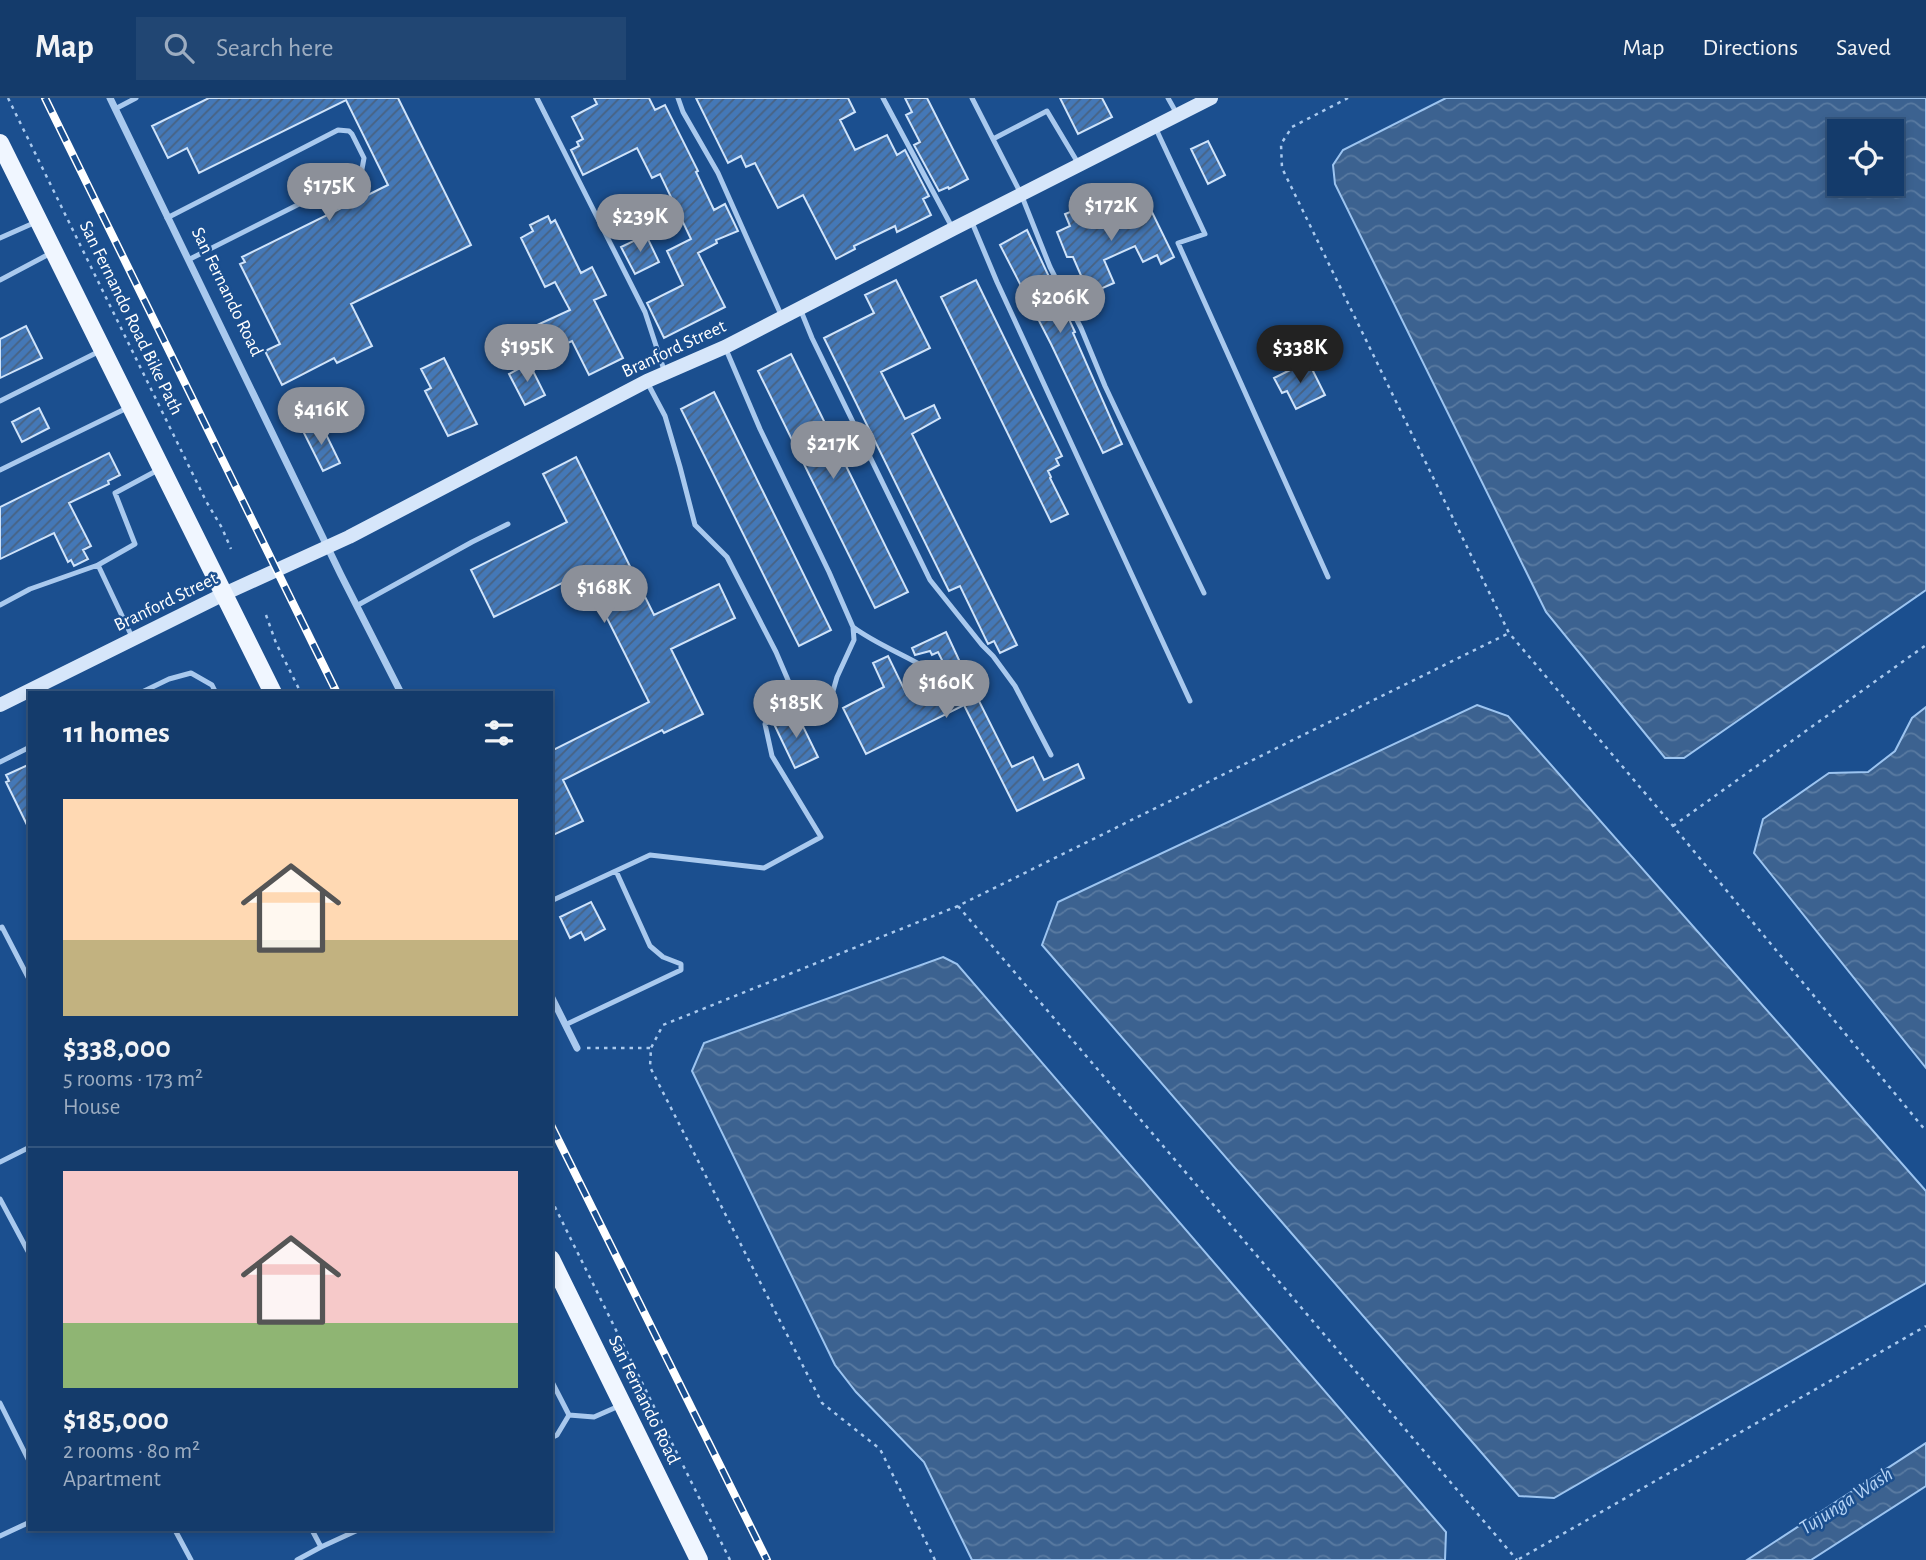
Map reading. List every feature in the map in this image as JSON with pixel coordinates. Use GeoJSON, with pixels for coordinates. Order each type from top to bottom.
{"type":"FeatureCollection","features":[{"type":"Feature","properties":{"kind":"main road","name":"Branford Street"},"geometry":{"type":"LineString","coordinates":[[28,691],[224,594],[349,537],[647,382],[725,347],[1211,98]]}},
{"type":"Feature","properties":{"kind":"main road"},"geometry":{"type":"LineString","coordinates":[[0,143],[272,691]]}},
{"type":"Feature","properties":{"kind":"main road","name":"Branford Street"},"geometry":{"type":"LineString","coordinates":[[0,705],[28,691]]}},
{"type":"Feature","properties":{"kind":"main road","name":"San Fernando Road"},"geometry":{"type":"LineString","coordinates":[[553,1263],[699,1560]]}},
{"type":"Feature","properties":{"kind":"street","name":"San Fernando Road"},"geometry":{"type":"LineString","coordinates":[[110,98],[400,691]]}},
{"type":"Feature","properties":{"kind":"street"},"geometry":{"type":"LineString","coordinates":[[553,1000],[577,1048]]}},
{"type":"Feature","properties":{"kind":"lane"},"geometry":{"type":"LineString","coordinates":[[115,109],[136,98]]}},
{"type":"Feature","properties":{"kind":"lane"},"geometry":{"type":"LineString","coordinates":[[537,98],[645,312],[665,373]]}},
{"type":"Feature","properties":{"kind":"lane"},"geometry":{"type":"LineString","coordinates":[[678,98],[683,112],[718,173],[782,317]]}},
{"type":"Feature","properties":{"kind":"lane"},"geometry":{"type":"LineString","coordinates":[[883,98],[953,229]]}},
{"type":"Feature","properties":{"kind":"lane"},"geometry":{"type":"LineString","coordinates":[[972,98],[1021,194],[1050,267],[1204,593]]}},
{"type":"Feature","properties":{"kind":"lane"},"geometry":{"type":"LineString","coordinates":[[1168,98],[1177,114]]}},
{"type":"Feature","properties":{"kind":"lane"},"geometry":{"type":"LineString","coordinates":[[993,139],[1047,111],[1080,166]]}},
{"type":"Feature","properties":{"kind":"lane"},"geometry":{"type":"LineString","coordinates":[[1155,126],[1205,234],[1178,243],[1328,577]]}},
{"type":"Feature","properties":{"kind":"lane"},"geometry":{"type":"LineString","coordinates":[[167,218],[338,130],[352,134],[364,158],[359,174],[188,260]]}},
{"type":"Feature","properties":{"kind":"lane"},"geometry":{"type":"LineString","coordinates":[[971,220],[1190,701]]}},
{"type":"Feature","properties":{"kind":"lane"},"geometry":{"type":"LineString","coordinates":[[0,238],[39,221]]}},
{"type":"Feature","properties":{"kind":"lane"},"geometry":{"type":"LineString","coordinates":[[0,279],[54,252]]}},
{"type":"Feature","properties":{"kind":"lane"},"geometry":{"type":"LineString","coordinates":[[800,308],[812,338],[930,580],[1015,686],[1051,755]]}},
{"type":"Feature","properties":{"kind":"lane"},"geometry":{"type":"LineString","coordinates":[[725,347],[760,429],[853,627],[854,640],[833,691],[834,706]]}},
{"type":"Feature","properties":{"kind":"lane"},"geometry":{"type":"LineString","coordinates":[[0,401],[102,350]]}},
{"type":"Feature","properties":{"kind":"lane"},"geometry":{"type":"LineString","coordinates":[[553,900],[650,855],[764,868],[821,837],[772,756],[765,723],[797,701],[776,652],[727,557],[695,525],[665,416],[647,382]]}},
{"type":"Feature","properties":{"kind":"lane"},"geometry":{"type":"LineString","coordinates":[[0,470],[130,407]]}},
{"type":"Feature","properties":{"kind":"lane"},"geometry":{"type":"LineString","coordinates":[[0,605],[30,589],[98,565],[135,544],[115,494],[161,469]]}},
{"type":"Feature","properties":{"kind":"lane"},"geometry":{"type":"LineString","coordinates":[[358,605],[508,524]]}},
{"type":"Feature","properties":{"kind":"lane"},"geometry":{"type":"LineString","coordinates":[[98,565],[133,639]]}},
{"type":"Feature","properties":{"kind":"lane"},"geometry":{"type":"LineString","coordinates":[[853,627],[869,639],[913,659],[931,671]]}},
{"type":"Feature","properties":{"kind":"lane"},"geometry":{"type":"LineString","coordinates":[[144,691],[169,679],[191,673],[212,685],[215,691]]}},
{"type":"Feature","properties":{"kind":"lane"},"geometry":{"type":"LineString","coordinates":[[0,762],[28,748]]}},
{"type":"Feature","properties":{"kind":"lane"},"geometry":{"type":"LineString","coordinates":[[565,1024],[681,970],[681,964],[663,957],[650,946],[616,871]]}},
{"type":"Feature","properties":{"kind":"lane"},"geometry":{"type":"LineString","coordinates":[[1,926],[28,977]]}},
{"type":"Feature","properties":{"kind":"lane"},"geometry":{"type":"LineString","coordinates":[[0,1162],[28,1148]]}},
{"type":"Feature","properties":{"kind":"lane"},"geometry":{"type":"LineString","coordinates":[[0,1199],[28,1251]]}},
{"type":"Feature","properties":{"kind":"lane"},"geometry":{"type":"LineString","coordinates":[[553,1384],[569,1415]]}},
{"type":"Feature","properties":{"kind":"lane"},"geometry":{"type":"LineString","coordinates":[[0,1404],[28,1459]]}},
{"type":"Feature","properties":{"kind":"lane"},"geometry":{"type":"LineString","coordinates":[[569,1415],[594,1417],[622,1404]]}},
{"type":"Feature","properties":{"kind":"lane"},"geometry":{"type":"LineString","coordinates":[[553,1437],[569,1415]]}},
{"type":"Feature","properties":{"kind":"lane"},"geometry":{"type":"LineString","coordinates":[[0,1536],[28,1523]]}},
{"type":"Feature","properties":{"kind":"lane"},"geometry":{"type":"LineString","coordinates":[[176,1531],[191,1560]]}},
{"type":"Feature","properties":{"kind":"lane"},"geometry":{"type":"LineString","coordinates":[[313,1531],[321,1547]]}},
{"type":"Feature","properties":{"kind":"lane"},"geometry":{"type":"LineString","coordinates":[[297,1560],[356,1531]]}},
{"type":"Feature","properties":{"kind":"path","name":"San Fernando Road Bike Path"},"geometry":{"type":"LineString","coordinates":[[8,98],[231,549]]}},
{"type":"Feature","properties":{"kind":"path"},"geometry":{"type":"LineString","coordinates":[[1348,98],[1292,127],[1281,144],[1282,168],[1509,633],[1926,1131]]}},
{"type":"Feature","properties":{"kind":"path"},"geometry":{"type":"LineString","coordinates":[[266,615],[276,643],[300,691]]}},
{"type":"Feature","properties":{"kind":"path"},"geometry":{"type":"LineString","coordinates":[[935,1560],[880,1449],[822,1402],[650,1067],[651,1048],[663,1025],[958,906],[1509,633]]}},
{"type":"Feature","properties":{"kind":"path"},"geometry":{"type":"LineString","coordinates":[[1673,826],[1926,645]]}},
{"type":"Feature","properties":{"kind":"path"},"geometry":{"type":"LineString","coordinates":[[958,906],[1517,1560],[1926,1326]]}},
{"type":"Feature","properties":{"kind":"path"},"geometry":{"type":"LineString","coordinates":[[577,1048],[651,1048]]}},
{"type":"Feature","properties":{"kind":"path"},"geometry":{"type":"LineString","coordinates":[[553,1203],[730,1560]]}},
{"type":"Feature","properties":{"kind":"water"},"geometry":{"type":"Polygon","coordinates":[[[1446,98],[1926,98],[1926,590],[1684,758],[1665,758],[1546,612],[1335,184],[1333,165],[1343,150],[1446,98]]]}},
{"type":"Feature","properties":{"kind":"water"},"geometry":{"type":"Polygon","coordinates":[[[1477,705],[1508,716],[1926,1191],[1926,1283],[1554,1498],[1519,1496],[1042,945],[1058,902],[1477,705]]]}},
{"type":"Feature","properties":{"kind":"water"},"geometry":{"type":"Polygon","coordinates":[[[1926,707],[1926,1068],[1754,853],[1763,819],[1829,773],[1868,772],[1895,751],[1912,718],[1926,707]]]}},
{"type":"Feature","properties":{"kind":"water"},"geometry":{"type":"Polygon","coordinates":[[[943,957],[957,964],[1446,1532],[1445,1560],[972,1560],[924,1462],[856,1392],[835,1365],[692,1071],[704,1043],[943,957]]]}},
{"type":"Feature","properties":{"kind":"water","name":"Tujunga Wash"},"geometry":{"type":"Polygon","coordinates":[[[1926,1443],[1926,1486],[1811,1560],[1747,1560],[1926,1443]]]}},
{"type":"Feature","properties":{"kind":"building"},"geometry":{"type":"Polygon","coordinates":[[[209,98],[398,98],[471,245],[351,304],[372,346],[337,363],[334,358],[282,385],[265,351],[280,344],[240,264],[245,262],[242,257],[388,185],[346,100],[199,173],[187,148],[168,158],[152,126],[209,98]]]}},
{"type":"Feature","properties":{"kind":"building"},"geometry":{"type":"Polygon","coordinates":[[[594,98],[649,98],[655,110],[665,105],[714,210],[725,204],[738,231],[716,240],[717,243],[698,253],[725,307],[664,338],[647,303],[683,285],[667,251],[691,239],[660,174],[652,178],[637,148],[583,175],[571,150],[579,146],[577,142],[583,139],[572,117],[597,104],[594,98]]]}},
{"type":"Feature","properties":{"kind":"building"},"geometry":{"type":"Polygon","coordinates":[[[696,98],[848,98],[855,112],[840,120],[855,150],[887,135],[897,155],[905,150],[929,196],[923,199],[931,215],[897,232],[895,226],[854,246],[855,249],[836,259],[803,195],[778,208],[755,163],[746,167],[741,156],[728,163],[696,98]]]}},
{"type":"Feature","properties":{"kind":"building"},"geometry":{"type":"Polygon","coordinates":[[[905,98],[927,98],[968,179],[939,191],[914,145],[920,142],[906,115],[912,112],[905,98]]]}},
{"type":"Feature","properties":{"kind":"building"},"geometry":{"type":"Polygon","coordinates":[[[1060,98],[1102,98],[1112,117],[1078,134],[1060,98]]]}},
{"type":"Feature","properties":{"kind":"building"},"geometry":{"type":"Polygon","coordinates":[[[1208,141],[1225,175],[1208,184],[1191,149],[1208,141]]]}},
{"type":"Feature","properties":{"kind":"building"},"geometry":{"type":"Polygon","coordinates":[[[1148,204],[1174,257],[1161,264],[1157,255],[1143,262],[1135,246],[1104,260],[1114,283],[1089,294],[1073,257],[1067,257],[1057,232],[1070,226],[1065,214],[1080,208],[1090,227],[1122,211],[1123,215],[1148,204]]]}},
{"type":"Feature","properties":{"kind":"building"},"geometry":{"type":"Polygon","coordinates":[[[548,216],[551,223],[555,220],[581,273],[592,267],[606,295],[594,300],[623,358],[589,375],[572,341],[548,352],[535,326],[570,310],[555,282],[545,287],[521,238],[533,231],[530,225],[548,216]]]}},
{"type":"Feature","properties":{"kind":"building"},"geometry":{"type":"Polygon","coordinates":[[[1027,230],[1075,332],[1073,333],[1122,444],[1103,453],[1000,245],[1027,230]]]}},
{"type":"Feature","properties":{"kind":"building"},"geometry":{"type":"Polygon","coordinates":[[[646,235],[659,262],[635,274],[621,247],[646,235]]]}},
{"type":"Feature","properties":{"kind":"building"},"geometry":{"type":"Polygon","coordinates":[[[896,280],[930,348],[881,372],[905,419],[934,405],[940,418],[912,434],[1017,645],[1000,653],[994,641],[988,644],[960,586],[949,591],[824,338],[874,313],[865,295],[896,280]]]}},
{"type":"Feature","properties":{"kind":"building"},"geometry":{"type":"Polygon","coordinates":[[[976,280],[1062,456],[1056,459],[1059,465],[1048,471],[1068,514],[1051,522],[941,297],[976,280]]]}},
{"type":"Feature","properties":{"kind":"building"},"geometry":{"type":"Polygon","coordinates":[[[26,326],[42,358],[0,378],[0,339],[26,326]]]}},
{"type":"Feature","properties":{"kind":"building"},"geometry":{"type":"Polygon","coordinates":[[[791,354],[908,592],[875,608],[758,371],[791,354]]]}},
{"type":"Feature","properties":{"kind":"building"},"geometry":{"type":"Polygon","coordinates":[[[444,358],[477,424],[448,436],[425,391],[431,388],[421,369],[444,358]]]}},
{"type":"Feature","properties":{"kind":"building"},"geometry":{"type":"Polygon","coordinates":[[[1308,361],[1325,395],[1296,409],[1287,391],[1282,393],[1274,378],[1308,361]]]}},
{"type":"Feature","properties":{"kind":"building"},"geometry":{"type":"Polygon","coordinates":[[[529,363],[545,395],[525,405],[509,374],[529,363]]]}},
{"type":"Feature","properties":{"kind":"building"},"geometry":{"type":"Polygon","coordinates":[[[714,392],[831,630],[799,646],[681,409],[714,392]]]}},
{"type":"Feature","properties":{"kind":"building"},"geometry":{"type":"Polygon","coordinates":[[[39,408],[49,428],[22,442],[12,422],[39,408]]]}},
{"type":"Feature","properties":{"kind":"building"},"geometry":{"type":"Polygon","coordinates":[[[320,422],[340,463],[323,471],[303,431],[320,422]]]}},
{"type":"Feature","properties":{"kind":"building"},"geometry":{"type":"Polygon","coordinates":[[[109,453],[120,475],[108,481],[109,484],[69,503],[91,546],[83,550],[88,559],[74,566],[71,560],[68,562],[54,533],[0,559],[0,507],[109,453]]]}},
{"type":"Feature","properties":{"kind":"building"},"geometry":{"type":"Polygon","coordinates":[[[576,457],[654,615],[719,584],[735,618],[671,649],[703,714],[664,733],[662,730],[563,780],[583,821],[553,835],[553,750],[649,702],[584,572],[494,617],[471,570],[567,522],[543,474],[576,457]]]}},
{"type":"Feature","properties":{"kind":"building"},"geometry":{"type":"Polygon","coordinates":[[[946,632],[965,673],[979,667],[986,683],[973,689],[1012,767],[1033,757],[1044,780],[1078,764],[1084,778],[1017,811],[964,705],[866,754],[843,708],[884,687],[873,663],[888,656],[907,695],[949,674],[938,652],[932,655],[930,651],[915,655],[912,648],[946,632]]]}},
{"type":"Feature","properties":{"kind":"building"},"geometry":{"type":"Polygon","coordinates":[[[795,710],[818,757],[795,768],[774,724],[795,710]]]}},
{"type":"Feature","properties":{"kind":"building"},"geometry":{"type":"Polygon","coordinates":[[[28,765],[28,827],[6,782],[9,781],[6,775],[28,765]]]}},
{"type":"Feature","properties":{"kind":"building"},"geometry":{"type":"Polygon","coordinates":[[[591,902],[605,929],[585,940],[581,932],[570,938],[560,917],[591,902]]]}},
{"type":"Feature","properties":{"kind":"railway"},"geometry":{"type":"LineString","coordinates":[[45,98],[336,691]]}},
{"type":"Feature","properties":{"kind":"railway"},"geometry":{"type":"LineString","coordinates":[[553,1129],[767,1560]]}}]}
